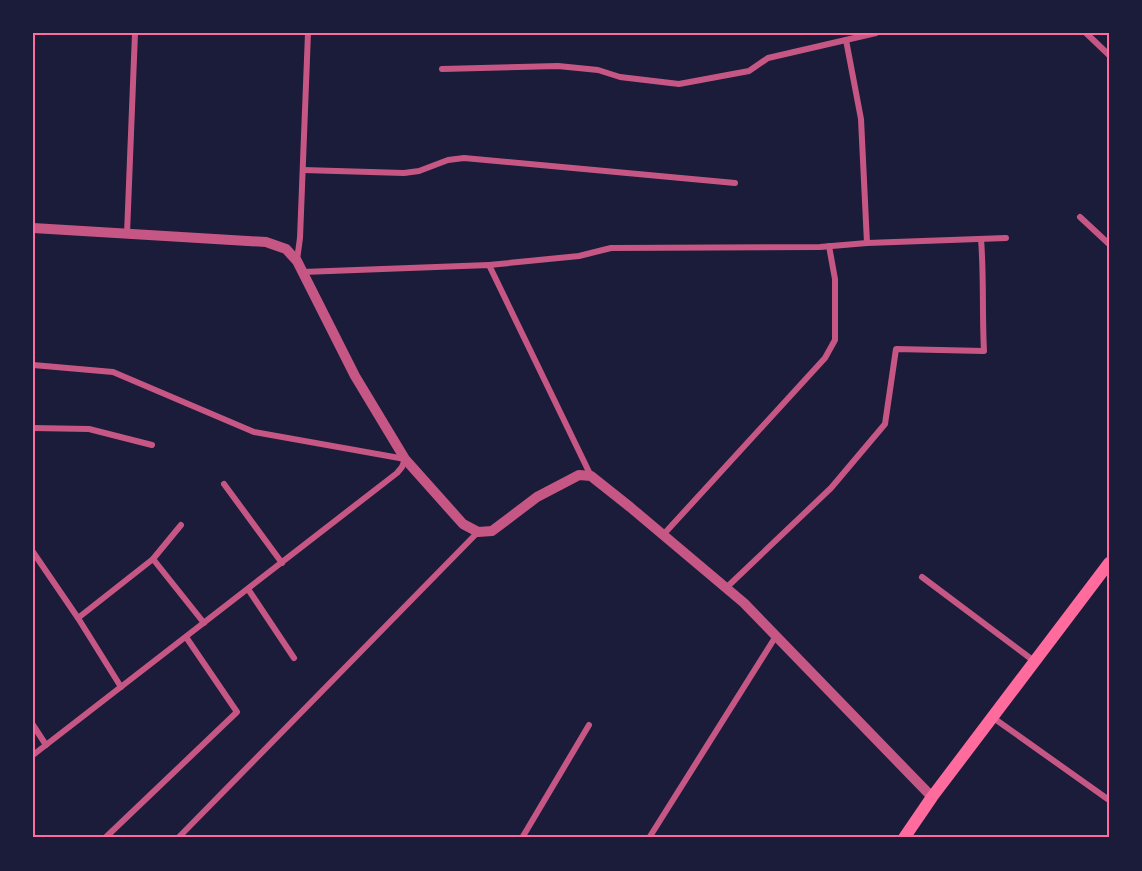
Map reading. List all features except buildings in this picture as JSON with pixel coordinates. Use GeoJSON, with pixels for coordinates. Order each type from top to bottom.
{"type":"FeatureCollection","features":[{"type":"Feature","properties":{"kind":"main road"},"geometry":{"type":"LineString","coordinates":[[904,838],[932,797],[1109,563]]}},
{"type":"Feature","properties":{"kind":"street"},"geometry":{"type":"LineString","coordinates":[[127,234],[135,33]]}},
{"type":"Feature","properties":{"kind":"street"},"geometry":{"type":"LineString","coordinates":[[297,261],[300,238],[308,33]]}},
{"type":"Feature","properties":{"kind":"street"},"geometry":{"type":"LineString","coordinates":[[442,69],[558,66],[598,70],[620,77],[679,84],[749,71],[768,58],[876,33]]}},
{"type":"Feature","properties":{"kind":"street"},"geometry":{"type":"LineString","coordinates":[[1086,33],[1109,55]]}},
{"type":"Feature","properties":{"kind":"street"},"geometry":{"type":"LineString","coordinates":[[846,40],[861,119],[867,243]]}},
{"type":"Feature","properties":{"kind":"street"},"geometry":{"type":"LineString","coordinates":[[303,170],[404,173],[419,171],[448,160],[465,158],[735,183]]}},
{"type":"Feature","properties":{"kind":"street"},"geometry":{"type":"LineString","coordinates":[[1080,217],[1109,244]]}},
{"type":"Feature","properties":{"kind":"street"},"geometry":{"type":"LineString","coordinates":[[33,228],[266,242],[286,249],[297,261],[356,376],[405,459],[463,524],[478,532],[492,531],[537,497],[579,475],[591,476]]}},
{"type":"Feature","properties":{"kind":"street"},"geometry":{"type":"LineString","coordinates":[[726,588],[831,488],[885,424],[896,349],[984,351],[984,270],[981,238]]}},
{"type":"Feature","properties":{"kind":"street"},"geometry":{"type":"LineString","coordinates":[[303,272],[489,265],[579,256],[611,248],[829,246],[1006,238]]}},
{"type":"Feature","properties":{"kind":"street"},"geometry":{"type":"LineString","coordinates":[[663,534],[825,358],[835,340],[835,279],[829,246]]}},
{"type":"Feature","properties":{"kind":"street"},"geometry":{"type":"LineString","coordinates":[[489,265],[591,476],[744,603],[932,797]]}},
{"type":"Feature","properties":{"kind":"street"},"geometry":{"type":"LineString","coordinates":[[33,365],[112,372],[254,432],[405,459]]}},
{"type":"Feature","properties":{"kind":"street"},"geometry":{"type":"LineString","coordinates":[[33,428],[89,429],[152,445]]}},
{"type":"Feature","properties":{"kind":"street"},"geometry":{"type":"LineString","coordinates":[[33,755],[397,473],[405,459]]}},
{"type":"Feature","properties":{"kind":"street"},"geometry":{"type":"LineString","coordinates":[[224,484],[282,562]]}},
{"type":"Feature","properties":{"kind":"street"},"geometry":{"type":"LineString","coordinates":[[78,618],[153,559],[181,525]]}},
{"type":"Feature","properties":{"kind":"street"},"geometry":{"type":"LineString","coordinates":[[178,838],[478,532]]}},
{"type":"Feature","properties":{"kind":"street"},"geometry":{"type":"LineString","coordinates":[[33,552],[121,687]]}},
{"type":"Feature","properties":{"kind":"street"},"geometry":{"type":"LineString","coordinates":[[153,559],[204,623]]}},
{"type":"Feature","properties":{"kind":"street"},"geometry":{"type":"LineString","coordinates":[[922,577],[1034,662]]}},
{"type":"Feature","properties":{"kind":"street"},"geometry":{"type":"LineString","coordinates":[[248,589],[294,658]]}},
{"type":"Feature","properties":{"kind":"street"},"geometry":{"type":"LineString","coordinates":[[649,838],[776,636]]}},
{"type":"Feature","properties":{"kind":"street"},"geometry":{"type":"LineString","coordinates":[[105,838],[237,712],[186,637]]}},
{"type":"Feature","properties":{"kind":"street"},"geometry":{"type":"LineString","coordinates":[[992,717],[1109,800]]}},
{"type":"Feature","properties":{"kind":"street"},"geometry":{"type":"LineString","coordinates":[[33,725],[46,745]]}},
{"type":"Feature","properties":{"kind":"street"},"geometry":{"type":"LineString","coordinates":[[522,838],[589,725]]}}]}
